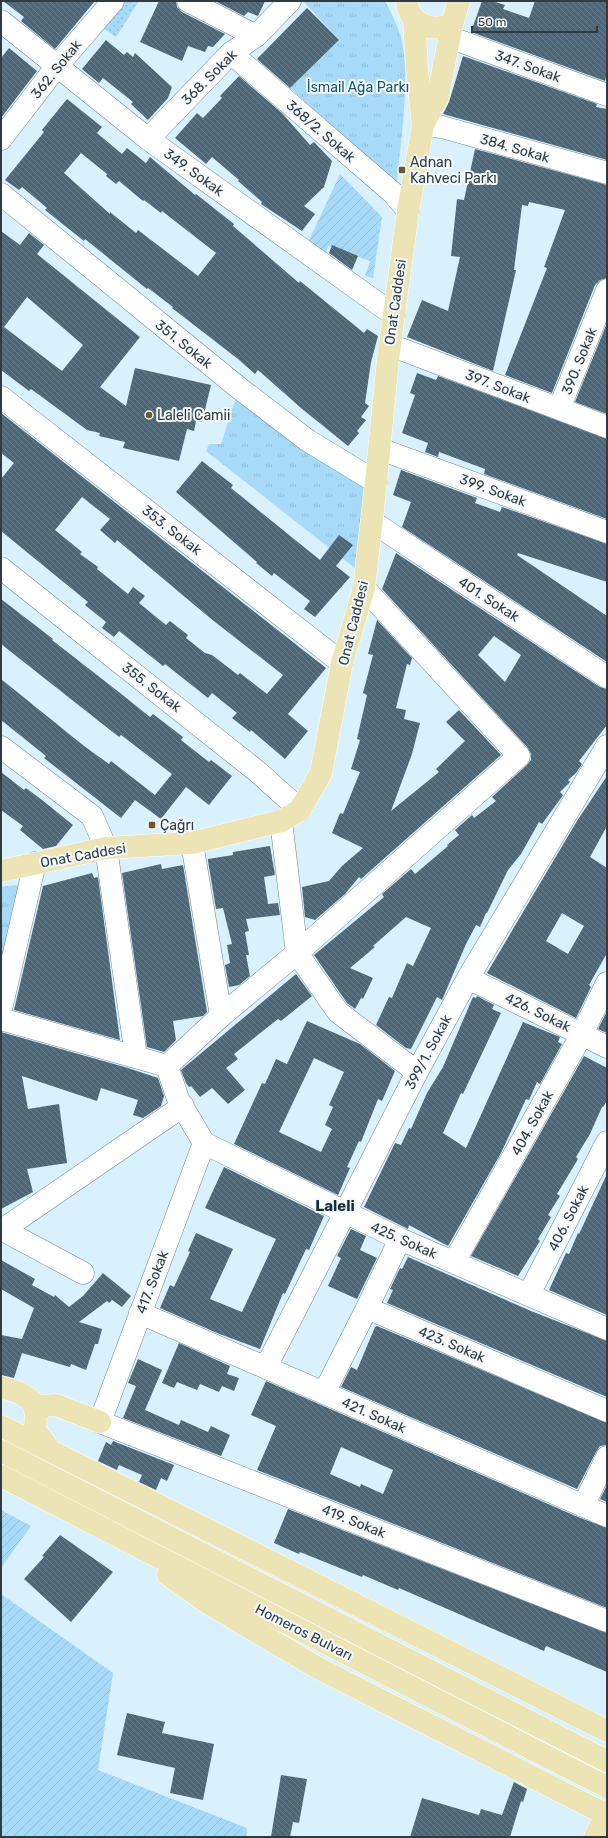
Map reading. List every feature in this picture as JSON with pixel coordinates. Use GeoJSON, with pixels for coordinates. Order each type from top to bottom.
{"type":"FeatureCollection","features":[{"type":"Feature","properties":{"kind":"main road","name":"Onat Caddesi"},"geometry":{"type":"LineString","coordinates":[[423,125],[438,96],[451,30],[459,1]]}},
{"type":"Feature","properties":{"kind":"main road","name":"Onat Caddesi"},"geometry":{"type":"LineString","coordinates":[[408,6],[424,26],[451,30]]}},
{"type":"Feature","properties":{"kind":"main road","name":"Onat Caddesi"},"geometry":{"type":"LineString","coordinates":[[1,870],[106,848],[192,843],[281,821],[300,810],[321,773],[342,663],[364,588],[390,345],[408,211],[423,125],[408,6]]}},
{"type":"Feature","properties":{"kind":"main road"},"geometry":{"type":"LineString","coordinates":[[1,1387],[20,1393],[32,1401],[36,1413],[35,1430],[51,1451]]}},
{"type":"Feature","properties":{"kind":"main road"},"geometry":{"type":"LineString","coordinates":[[36,1413],[44,1406],[56,1405],[100,1422]]}},
{"type":"Feature","properties":{"kind":"main road"},"geometry":{"type":"LineString","coordinates":[[1,1426],[607,1731]]}},
{"type":"Feature","properties":{"kind":"main road","name":"Homeros Bulvarı"},"geometry":{"type":"LineString","coordinates":[[1,1451],[607,1761]]}},
{"type":"Feature","properties":{"kind":"main road","name":"Homeros Bulvarı"},"geometry":{"type":"LineString","coordinates":[[1,1476],[607,1787]]}},
{"type":"Feature","properties":{"kind":"main road"},"geometry":{"type":"LineString","coordinates":[[96,1524],[208,1603],[318,1668],[554,1789],[606,1813],[595,1837]]}},
{"type":"Feature","properties":{"kind":"main road"},"geometry":{"type":"LineString","coordinates":[[585,1720],[607,1725]]}},
{"type":"Feature","properties":{"kind":"main road"},"geometry":{"type":"LineString","coordinates":[[554,1789],[568,1782],[576,1769],[582,1746],[585,1720]]}},
{"type":"Feature","properties":{"kind":"street","name":"362. Sokak"},"geometry":{"type":"LineString","coordinates":[[1,139],[57,66],[113,1]]}},
{"type":"Feature","properties":{"kind":"street"},"geometry":{"type":"LineString","coordinates":[[188,1],[256,36]]}},
{"type":"Feature","properties":{"kind":"street","name":"368. Sokak"},"geometry":{"type":"LineString","coordinates":[[148,139],[231,53],[256,36],[290,1]]}},
{"type":"Feature","properties":{"kind":"street","name":"349. Sokak"},"geometry":{"type":"LineString","coordinates":[[1,21],[148,139],[394,316]]}},
{"type":"Feature","properties":{"kind":"street","name":"347. Sokak"},"geometry":{"type":"LineString","coordinates":[[451,30],[607,95]]}},
{"type":"Feature","properties":{"kind":"street","name":"368/2. Sokak"},"geometry":{"type":"LineString","coordinates":[[231,53],[393,193],[408,211]]}},
{"type":"Feature","properties":{"kind":"street","name":"384. Sokak"},"geometry":{"type":"LineString","coordinates":[[423,125],[442,127],[607,173]]}},
{"type":"Feature","properties":{"kind":"street","name":"351. Sokak"},"geometry":{"type":"LineString","coordinates":[[1,194],[239,388],[307,440],[376,482]]}},
{"type":"Feature","properties":{"kind":"street","name":"390. Sokak"},"geometry":{"type":"LineString","coordinates":[[559,409],[607,290]]}},
{"type":"Feature","properties":{"kind":"street","name":"397. Sokak"},"geometry":{"type":"LineString","coordinates":[[390,345],[607,427]]}},
{"type":"Feature","properties":{"kind":"street","name":"353. Sokak"},"geometry":{"type":"LineString","coordinates":[[1,396],[342,663]]}},
{"type":"Feature","properties":{"kind":"street","name":"399. Sokak"},"geometry":{"type":"LineString","coordinates":[[380,449],[607,532]]}},
{"type":"Feature","properties":{"kind":"street","name":"401. Sokak"},"geometry":{"type":"LineString","coordinates":[[371,521],[607,676]]}},
{"type":"Feature","properties":{"kind":"street","name":"355. Sokak"},"geometry":{"type":"LineString","coordinates":[[1,568],[259,773],[300,810]]}},
{"type":"Feature","properties":{"kind":"street"},"geometry":{"type":"LineString","coordinates":[[167,1066],[221,1016],[297,953],[519,756],[364,588]]}},
{"type":"Feature","properties":{"kind":"street"},"geometry":{"type":"LineString","coordinates":[[1,747],[92,816],[106,848],[136,1056]]}},
{"type":"Feature","properties":{"kind":"street","name":"399/1. Sokak"},"geometry":{"type":"LineString","coordinates":[[266,1367],[417,1072],[468,978],[604,756]]}},
{"type":"Feature","properties":{"kind":"street"},"geometry":{"type":"LineString","coordinates":[[281,821],[297,953],[338,1012],[417,1072]]}},
{"type":"Feature","properties":{"kind":"street"},"geometry":{"type":"LineString","coordinates":[[192,843],[221,1016]]}},
{"type":"Feature","properties":{"kind":"street"},"geometry":{"type":"LineString","coordinates":[[1,1009],[35,863]]}},
{"type":"Feature","properties":{"kind":"street","name":"426. Sokak"},"geometry":{"type":"LineString","coordinates":[[468,978],[607,1047]]}},
{"type":"Feature","properties":{"kind":"street","name":"404. Sokak"},"geometry":{"type":"LineString","coordinates":[[454,1262],[582,1034],[607,983]]}},
{"type":"Feature","properties":{"kind":"street"},"geometry":{"type":"LineString","coordinates":[[1,1019],[167,1066]]}},
{"type":"Feature","properties":{"kind":"street"},"geometry":{"type":"LineString","coordinates":[[167,1066],[182,1106],[204,1143]]}},
{"type":"Feature","properties":{"kind":"street"},"geometry":{"type":"LineString","coordinates":[[83,1273],[2,1230],[182,1106]]}},
{"type":"Feature","properties":{"kind":"street","name":"406. Sokak"},"geometry":{"type":"LineString","coordinates":[[529,1294],[607,1142]]}},
{"type":"Feature","properties":{"kind":"street","name":"425. Sokak"},"geometry":{"type":"LineString","coordinates":[[204,1143],[345,1214],[607,1329]]}},
{"type":"Feature","properties":{"kind":"street","name":"417. Sokak"},"geometry":{"type":"LineString","coordinates":[[100,1422],[204,1143]]}},
{"type":"Feature","properties":{"kind":"street"},"geometry":{"type":"LineString","coordinates":[[324,1393],[400,1239]]}},
{"type":"Feature","properties":{"kind":"street","name":"423. Sokak"},"geometry":{"type":"LineString","coordinates":[[367,1308],[607,1411]]}},
{"type":"Feature","properties":{"kind":"street","name":"421. Sokak"},"geometry":{"type":"LineString","coordinates":[[140,1313],[607,1516]]}},
{"type":"Feature","properties":{"kind":"street","name":"419. Sokak"},"geometry":{"type":"LineString","coordinates":[[100,1422],[607,1621]]}},
{"type":"Feature","properties":{"kind":"street"},"geometry":{"type":"LineString","coordinates":[[583,1506],[607,1457]]}},
{"type":"Feature","properties":{"kind":"green space"},"geometry":{"type":"Polygon","coordinates":[[[111,1],[139,1],[116,37],[96,24],[111,1]]]}},
{"type":"Feature","properties":{"kind":"green space","name":"İsmail Ağa Parkı"},"geometry":{"type":"Polygon","coordinates":[[[303,1],[385,1],[400,34],[405,68],[404,108],[397,184],[290,88],[339,40],[303,1]]]}},
{"type":"Feature","properties":{"kind":"green space"},"geometry":{"type":"Polygon","coordinates":[[[340,174],[382,217],[373,278],[365,276],[370,261],[328,246],[323,266],[304,251],[340,174]]]}},
{"type":"Feature","properties":{"kind":"green space"},"geometry":{"type":"Polygon","coordinates":[[[239,388],[365,484],[356,569],[206,451],[209,444],[221,444],[239,388]]]}},
{"type":"Feature","properties":{"kind":"green space"},"geometry":{"type":"Polygon","coordinates":[[[23,884],[1,987],[1,887],[23,884]]]}},
{"type":"Feature","properties":{"kind":"green space"},"geometry":{"type":"Polygon","coordinates":[[[1,1510],[31,1526],[1,1568],[1,1510]]]}},
{"type":"Feature","properties":{"kind":"green space"},"geometry":{"type":"Polygon","coordinates":[[[1,1594],[113,1673],[98,1770],[247,1828],[246,1837],[1,1837],[1,1594]]]}},
{"type":"Feature","properties":{"kind":"building"},"geometry":{"type":"Polygon","coordinates":[[[3,1],[95,1],[55,49],[21,21],[24,17],[3,1]]]}},
{"type":"Feature","properties":{"kind":"building"},"geometry":{"type":"Polygon","coordinates":[[[159,1],[176,1],[177,7],[182,12],[225,34],[213,47],[208,46],[205,52],[188,46],[182,61],[140,42],[159,1]]]}},
{"type":"Feature","properties":{"kind":"building"},"geometry":{"type":"Polygon","coordinates":[[[215,1],[265,1],[258,16],[248,12],[244,16],[215,1]]]}},
{"type":"Feature","properties":{"kind":"building"},"geometry":{"type":"Polygon","coordinates":[[[482,1],[492,1],[505,5],[503,9],[529,18],[535,1],[607,1],[607,74],[605,81],[471,32],[482,1]]]}},
{"type":"Feature","properties":{"kind":"building"},"geometry":{"type":"Polygon","coordinates":[[[307,8],[339,40],[290,88],[257,59],[307,8]]]}},
{"type":"Feature","properties":{"kind":"building"},"geometry":{"type":"Polygon","coordinates":[[[106,40],[124,55],[127,52],[133,57],[135,53],[172,87],[168,98],[148,120],[131,104],[133,102],[103,78],[99,83],[82,69],[106,40]]]}},
{"type":"Feature","properties":{"kind":"building"},"geometry":{"type":"Polygon","coordinates":[[[9,48],[37,71],[1,118],[1,58],[9,48]]]}},
{"type":"Feature","properties":{"kind":"building"},"geometry":{"type":"Polygon","coordinates":[[[463,56],[597,104],[596,107],[607,109],[607,160],[443,114],[449,102],[463,56]]]}},
{"type":"Feature","properties":{"kind":"building"},"geometry":{"type":"Polygon","coordinates":[[[239,76],[282,113],[310,145],[314,142],[332,161],[324,187],[304,206],[315,214],[302,231],[261,204],[262,202],[212,157],[206,164],[175,138],[197,113],[203,118],[222,98],[220,96],[239,76]]]}},
{"type":"Feature","properties":{"kind":"building"},"geometry":{"type":"Polygon","coordinates":[[[67,99],[102,127],[97,133],[122,154],[127,148],[146,163],[150,157],[195,195],[196,194],[234,224],[233,226],[299,283],[300,281],[364,333],[367,329],[378,336],[371,362],[365,403],[369,406],[361,417],[366,420],[357,431],[359,433],[348,446],[301,408],[258,370],[255,374],[172,308],[173,307],[148,288],[147,289],[85,239],[84,241],[45,210],[47,208],[22,187],[19,190],[5,180],[44,132],[42,130],[67,99]],[[81,153],[64,173],[110,214],[110,212],[136,233],[138,230],[198,276],[216,253],[162,211],[161,213],[144,200],[143,201],[119,181],[116,184],[106,176],[107,174],[81,153]]]}},
{"type":"Feature","properties":{"kind":"building"},"geometry":{"type":"Polygon","coordinates":[[[475,149],[607,185],[607,278],[600,280],[595,285],[552,393],[505,375],[547,268],[544,267],[565,210],[529,202],[528,206],[522,205],[514,270],[516,270],[493,371],[407,337],[422,300],[448,311],[460,257],[451,256],[457,199],[464,200],[475,149]]]}},
{"type":"Feature","properties":{"kind":"building"},"geometry":{"type":"Polygon","coordinates":[[[1,231],[20,245],[29,233],[44,245],[37,254],[140,337],[100,387],[126,406],[135,368],[211,385],[202,422],[196,421],[194,431],[187,429],[179,461],[123,448],[125,442],[99,436],[100,433],[87,430],[31,389],[29,391],[1,370],[1,231]],[[27,297],[4,327],[62,371],[83,345],[27,297]]]}},
{"type":"Feature","properties":{"kind":"building"},"geometry":{"type":"Polygon","coordinates":[[[332,245],[358,256],[352,270],[329,253],[332,245]]]}},
{"type":"Feature","properties":{"kind":"building"},"geometry":{"type":"Polygon","coordinates":[[[607,323],[607,414],[575,402],[607,323]]]}},
{"type":"Feature","properties":{"kind":"building"},"geometry":{"type":"Polygon","coordinates":[[[417,373],[436,380],[438,376],[607,439],[607,519],[484,474],[485,469],[439,452],[438,457],[425,452],[428,443],[402,433],[415,395],[410,393],[417,373]]]}},
{"type":"Feature","properties":{"kind":"building"},"geometry":{"type":"Polygon","coordinates":[[[1,413],[326,668],[288,714],[308,731],[285,759],[251,730],[250,732],[232,718],[237,713],[212,693],[208,698],[165,664],[163,666],[119,631],[114,637],[102,628],[106,622],[85,605],[88,602],[1,531],[1,479],[14,463],[1,453],[1,413]],[[82,497],[55,530],[82,552],[80,554],[98,567],[97,569],[128,594],[133,587],[145,596],[139,603],[166,625],[170,621],[188,635],[186,638],[205,653],[212,655],[238,675],[240,673],[267,694],[283,675],[210,618],[117,540],[115,543],[100,530],[110,519],[82,497]]]}},
{"type":"Feature","properties":{"kind":"building"},"geometry":{"type":"Polygon","coordinates":[[[202,461],[233,485],[231,488],[320,560],[339,535],[353,545],[336,566],[350,577],[315,617],[304,609],[310,601],[274,573],[272,576],[256,563],[257,562],[176,492],[202,461]]]}},
{"type":"Feature","properties":{"kind":"building"},"geometry":{"type":"Polygon","coordinates":[[[401,470],[477,498],[475,503],[500,512],[502,507],[607,544],[607,582],[518,553],[517,555],[607,616],[607,662],[402,527],[411,502],[393,495],[401,470]]]}},
{"type":"Feature","properties":{"kind":"building"},"geometry":{"type":"Polygon","coordinates":[[[396,553],[600,687],[607,689],[607,725],[579,761],[582,764],[576,773],[568,780],[570,782],[560,792],[563,795],[561,798],[542,824],[539,822],[521,854],[508,870],[480,927],[476,925],[466,944],[442,1000],[437,997],[411,1049],[406,1048],[376,1025],[389,997],[392,998],[407,963],[413,966],[431,928],[406,917],[373,946],[375,947],[350,968],[373,978],[363,999],[361,998],[355,1009],[347,1003],[314,955],[384,897],[382,894],[411,869],[415,874],[448,846],[447,845],[459,835],[455,830],[472,815],[474,818],[496,801],[492,797],[527,765],[531,760],[531,754],[528,748],[382,589],[396,553]],[[494,636],[478,655],[505,682],[521,655],[494,636]]]}},
{"type":"Feature","properties":{"kind":"building"},"geometry":{"type":"Polygon","coordinates":[[[1,599],[150,717],[153,714],[183,737],[181,740],[209,762],[211,760],[232,776],[209,805],[186,787],[161,819],[135,800],[121,818],[44,758],[46,756],[1,720],[1,679],[84,746],[109,764],[111,761],[155,795],[172,774],[121,735],[119,737],[1,644],[1,599]]]}},
{"type":"Feature","properties":{"kind":"building"},"geometry":{"type":"Polygon","coordinates":[[[377,620],[412,658],[410,665],[407,664],[396,708],[406,710],[404,719],[420,723],[412,754],[391,811],[439,772],[436,769],[465,741],[446,722],[459,710],[501,755],[361,879],[359,877],[345,894],[315,920],[305,917],[302,887],[329,881],[342,866],[363,848],[332,833],[340,813],[343,814],[360,772],[351,769],[360,740],[357,739],[367,695],[363,693],[373,655],[368,654],[377,620]]]}},
{"type":"Feature","properties":{"kind":"building"},"geometry":{"type":"Polygon","coordinates":[[[1,772],[24,790],[26,788],[73,825],[56,846],[43,849],[20,830],[23,826],[1,810],[1,772]]]}},
{"type":"Feature","properties":{"kind":"building"},"geometry":{"type":"Polygon","coordinates":[[[607,776],[607,826],[590,857],[607,868],[607,953],[589,985],[591,987],[576,1018],[487,973],[577,821],[607,776]],[[562,913],[546,941],[568,954],[584,926],[562,913]]]}},
{"type":"Feature","properties":{"kind":"building"},"geometry":{"type":"Polygon","coordinates":[[[270,846],[275,875],[264,877],[268,904],[278,903],[280,915],[246,919],[249,931],[245,932],[249,955],[246,955],[250,976],[239,985],[229,987],[225,965],[230,963],[227,945],[232,944],[223,908],[216,909],[208,859],[233,855],[233,852],[270,846]]]}},
{"type":"Feature","properties":{"kind":"building"},"geometry":{"type":"Polygon","coordinates":[[[161,864],[162,869],[183,865],[207,1012],[203,1016],[173,1021],[176,1040],[164,1052],[147,1047],[122,873],[161,864]]]}},
{"type":"Feature","properties":{"kind":"building"},"geometry":{"type":"Polygon","coordinates":[[[92,873],[94,878],[98,877],[120,1040],[14,1010],[43,886],[92,873]]]}},
{"type":"Feature","properties":{"kind":"building"},"geometry":{"type":"Polygon","coordinates":[[[296,974],[312,996],[281,1021],[278,1019],[234,1054],[238,1059],[226,1068],[245,1090],[228,1104],[212,1088],[200,1097],[191,1086],[189,1087],[186,1083],[181,1070],[296,974]]]}},
{"type":"Feature","properties":{"kind":"building"},"geometry":{"type":"Polygon","coordinates":[[[477,996],[494,1005],[492,1009],[501,1013],[463,1094],[461,1093],[443,1133],[466,1148],[523,1022],[560,1037],[558,1042],[562,1044],[540,1084],[537,1082],[529,1100],[526,1099],[501,1153],[448,1246],[409,1225],[408,1229],[364,1207],[395,1143],[401,1145],[409,1128],[411,1129],[427,1093],[443,1067],[473,997],[476,998],[477,996]]]}},
{"type":"Feature","properties":{"kind":"building"},"geometry":{"type":"Polygon","coordinates":[[[607,1011],[607,1033],[598,1029],[607,1011]]]}},
{"type":"Feature","properties":{"kind":"building"},"geometry":{"type":"Polygon","coordinates":[[[307,1021],[360,1044],[395,1071],[382,1101],[378,1099],[361,1142],[359,1141],[347,1167],[350,1168],[338,1195],[234,1144],[262,1083],[265,1084],[276,1059],[287,1064],[307,1021]],[[314,1058],[279,1132],[321,1152],[332,1129],[325,1125],[333,1107],[329,1105],[344,1072],[314,1058]]]}},
{"type":"Feature","properties":{"kind":"building"},"geometry":{"type":"Polygon","coordinates":[[[1,1032],[158,1078],[164,1096],[161,1106],[143,1118],[133,1115],[138,1100],[101,1088],[97,1101],[22,1076],[28,1109],[59,1104],[67,1163],[27,1169],[33,1192],[1,1209],[1,1032]]]}},
{"type":"Feature","properties":{"kind":"building"},"geometry":{"type":"Polygon","coordinates":[[[584,1056],[607,1068],[607,1101],[602,1107],[590,1134],[576,1157],[578,1159],[557,1194],[560,1196],[548,1215],[551,1217],[538,1239],[540,1241],[518,1276],[471,1256],[584,1056]]]}},
{"type":"Feature","properties":{"kind":"building"},"geometry":{"type":"Polygon","coordinates":[[[224,1167],[324,1216],[309,1250],[306,1249],[285,1294],[283,1293],[260,1349],[217,1333],[160,1308],[170,1285],[174,1287],[190,1252],[188,1251],[196,1233],[233,1249],[210,1299],[242,1312],[276,1239],[205,1208],[224,1167]]]}},
{"type":"Feature","properties":{"kind":"building"},"geometry":{"type":"Polygon","coordinates":[[[607,1174],[607,1315],[549,1290],[566,1253],[569,1254],[578,1233],[579,1234],[607,1174]]]}},
{"type":"Feature","properties":{"kind":"building"},"geometry":{"type":"Polygon","coordinates":[[[351,1229],[366,1236],[360,1250],[377,1258],[357,1299],[328,1286],[341,1258],[337,1256],[351,1229]]]}},
{"type":"Feature","properties":{"kind":"building"},"geometry":{"type":"Polygon","coordinates":[[[408,1257],[531,1311],[607,1341],[607,1397],[387,1303],[393,1290],[390,1289],[400,1268],[402,1269],[408,1257]]]}},
{"type":"Feature","properties":{"kind":"building"},"geometry":{"type":"Polygon","coordinates":[[[1,1260],[35,1279],[32,1285],[54,1297],[55,1295],[69,1307],[83,1296],[103,1273],[131,1296],[122,1307],[112,1300],[109,1303],[107,1301],[79,1322],[102,1329],[98,1344],[95,1344],[86,1370],[71,1364],[70,1367],[22,1353],[14,1378],[1,1375],[1,1335],[22,1339],[34,1308],[1,1289],[1,1260]]]}},
{"type":"Feature","properties":{"kind":"building"},"geometry":{"type":"Polygon","coordinates":[[[377,1326],[607,1423],[607,1445],[600,1446],[577,1489],[341,1387],[351,1367],[357,1370],[375,1327],[377,1326]]]}},
{"type":"Feature","properties":{"kind":"building"},"geometry":{"type":"Polygon","coordinates":[[[179,1343],[230,1366],[227,1374],[239,1378],[234,1391],[222,1386],[219,1392],[200,1384],[197,1390],[177,1382],[174,1388],[162,1383],[179,1343]]]}},
{"type":"Feature","properties":{"kind":"building"},"geometry":{"type":"Polygon","coordinates":[[[138,1359],[162,1370],[145,1410],[179,1425],[181,1420],[208,1432],[211,1426],[230,1435],[221,1456],[123,1418],[136,1386],[128,1383],[138,1359]]]}},
{"type":"Feature","properties":{"kind":"building"},"geometry":{"type":"Polygon","coordinates":[[[266,1381],[578,1517],[607,1528],[607,1608],[257,1470],[276,1426],[251,1415],[266,1381]],[[341,1447],[330,1474],[360,1487],[361,1484],[383,1494],[393,1470],[341,1447]]]}},
{"type":"Feature","properties":{"kind":"building"},"geometry":{"type":"Polygon","coordinates":[[[113,1441],[174,1465],[167,1481],[161,1478],[156,1490],[139,1482],[142,1475],[119,1465],[117,1470],[98,1461],[106,1442],[111,1445],[113,1441]]]}},
{"type":"Feature","properties":{"kind":"building"},"geometry":{"type":"Polygon","coordinates":[[[607,1485],[607,1502],[600,1499],[607,1485]]]}},
{"type":"Feature","properties":{"kind":"building"},"geometry":{"type":"Polygon","coordinates":[[[288,1509],[607,1633],[607,1672],[546,1646],[544,1651],[399,1588],[398,1590],[363,1575],[362,1577],[300,1552],[299,1554],[274,1543],[288,1509]]]}},
{"type":"Feature","properties":{"kind":"building"},"geometry":{"type":"Polygon","coordinates":[[[60,1535],[113,1572],[71,1622],[24,1579],[44,1557],[42,1556],[60,1535]]]}},
{"type":"Feature","properties":{"kind":"building"},"geometry":{"type":"Polygon","coordinates":[[[127,1713],[165,1722],[162,1733],[214,1744],[203,1800],[170,1793],[175,1768],[117,1755],[127,1713]]]}},
{"type":"Feature","properties":{"kind":"building"},"geometry":{"type":"Polygon","coordinates":[[[281,1775],[307,1779],[299,1823],[293,1822],[290,1837],[271,1837],[281,1775]]]}},
{"type":"Feature","properties":{"kind":"building"},"geometry":{"type":"Polygon","coordinates":[[[514,1782],[527,1789],[523,1802],[521,1801],[510,1837],[410,1837],[422,1798],[479,1815],[481,1809],[502,1815],[514,1782]]]}},
{"type":"Feature","properties":{"kind":"place","name":"Adnan Kahveci Parkı"},"geometry":{"type":"Point","coordinates":[402,170]}},
{"type":"Feature","properties":{"kind":"place","name":"Laleli Camii"},"geometry":{"type":"Point","coordinates":[149,415]}},
{"type":"Feature","properties":{"kind":"place","name":"Çağrı"},"geometry":{"type":"Point","coordinates":[152,825]}},
{"type":"Feature","properties":{"kind":"district","name":"Laleli"},"geometry":{"type":"Point","coordinates":[335,1206]}}]}
